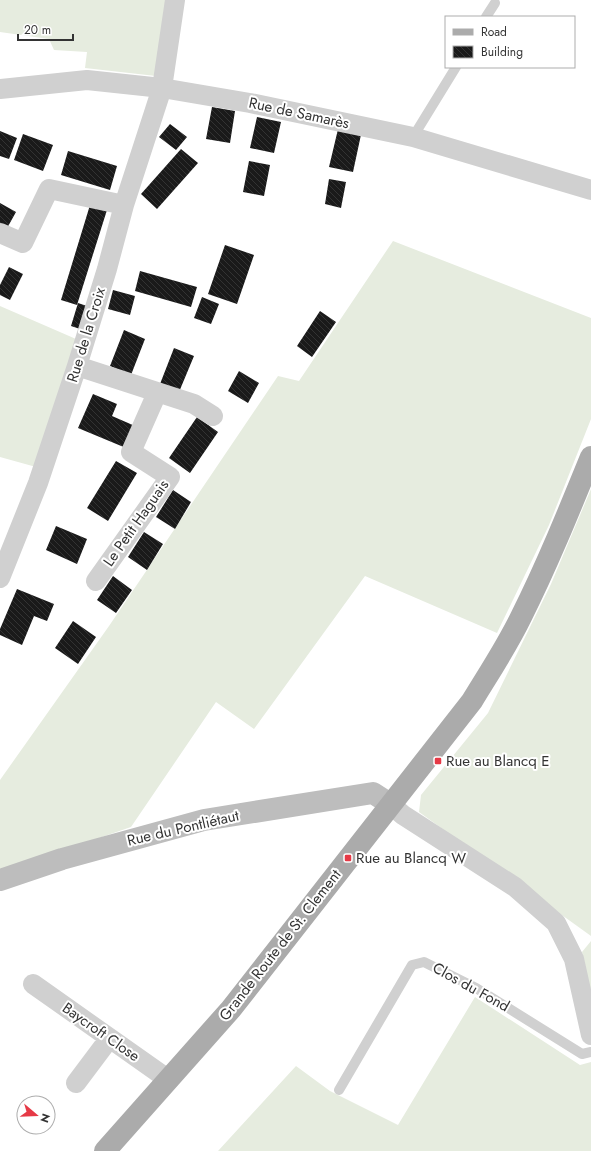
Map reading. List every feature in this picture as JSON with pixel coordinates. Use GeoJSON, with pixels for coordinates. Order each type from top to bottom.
{"type":"FeatureCollection","features":[{"type":"Feature","properties":{"kind":"main road","name":"Grande Route de St. Clement"},"geometry":{"type":"LineString","coordinates":[[105,1151],[231,1009],[472,701],[498,659],[521,617],[556,541],[591,457]]}},
{"type":"Feature","properties":{"kind":"main road","name":"Rue du Pontliétaut"},"geometry":{"type":"LineString","coordinates":[[0,880],[62,859],[204,820],[373,793],[390,804]]}},
{"type":"Feature","properties":{"kind":"street","name":"Rue de la Croix"},"geometry":{"type":"LineString","coordinates":[[0,578],[38,483],[78,366],[107,269],[124,205],[162,88],[175,0]]}},
{"type":"Feature","properties":{"kind":"street","name":"Rue de Samarès"},"geometry":{"type":"LineString","coordinates":[[0,89],[87,80],[162,88],[250,103],[413,137],[591,190]]}},
{"type":"Feature","properties":{"kind":"street"},"geometry":{"type":"LineString","coordinates":[[0,233],[24,243],[49,188],[124,205]]}},
{"type":"Feature","properties":{"kind":"street"},"geometry":{"type":"LineString","coordinates":[[78,366],[194,404],[213,416]]}},
{"type":"Feature","properties":{"kind":"street","name":"Le Petit Haguais"},"geometry":{"type":"LineString","coordinates":[[96,581],[170,477],[131,452],[157,393]]}},
{"type":"Feature","properties":{"kind":"street"},"geometry":{"type":"LineString","coordinates":[[390,804],[403,815],[515,887],[556,922],[574,959],[591,1035]]}},
{"type":"Feature","properties":{"kind":"street","name":"Baycroft Close"},"geometry":{"type":"LineString","coordinates":[[33,984],[169,1080]]}},
{"type":"Feature","properties":{"kind":"street"},"geometry":{"type":"LineString","coordinates":[[76,1083],[109,1039]]}},
{"type":"Feature","properties":{"kind":"lane"},"geometry":{"type":"LineString","coordinates":[[487,16],[495,3]]}},
{"type":"Feature","properties":{"kind":"lane"},"geometry":{"type":"LineString","coordinates":[[413,137],[455,68]]}},
{"type":"Feature","properties":{"kind":"lane","name":"Clos du Fond"},"geometry":{"type":"LineString","coordinates":[[339,1090],[412,965],[424,962],[476,988],[582,1054],[591,1052]]}},
{"type":"Feature","properties":{"kind":"shaded area"},"geometry":{"type":"Polygon","coordinates":[[[0,0],[168,0],[156,76],[85,68],[87,52],[54,50],[49,39],[0,32],[0,0]]]}},
{"type":"Feature","properties":{"kind":"shaded area"},"geometry":{"type":"Polygon","coordinates":[[[393,241],[591,318],[591,419],[549,525],[497,633],[365,576],[254,729],[216,702],[131,827],[0,872],[0,780],[109,626],[278,376],[299,381],[393,241]]]}},
{"type":"Feature","properties":{"kind":"shaded area"},"geometry":{"type":"Polygon","coordinates":[[[0,306],[76,339],[36,467],[0,457],[0,306]]]}},
{"type":"Feature","properties":{"kind":"shaded area"},"geometry":{"type":"Polygon","coordinates":[[[591,489],[591,936],[419,812],[421,795],[488,713],[551,584],[591,489]]]}},
{"type":"Feature","properties":{"kind":"shaded area"},"geometry":{"type":"Polygon","coordinates":[[[591,941],[591,994],[582,952],[591,941]]]}},
{"type":"Feature","properties":{"kind":"shaded area"},"geometry":{"type":"Polygon","coordinates":[[[475,997],[580,1065],[591,1062],[591,1151],[218,1151],[296,1066],[330,1091],[398,1125],[475,997]]]}},
{"type":"Feature","properties":{"kind":"building"},"geometry":{"type":"Polygon","coordinates":[[[212,107],[235,111],[230,143],[206,139],[212,107]]]}},
{"type":"Feature","properties":{"kind":"building"},"geometry":{"type":"Polygon","coordinates":[[[257,117],[281,122],[274,153],[250,148],[257,117]]]}},
{"type":"Feature","properties":{"kind":"building"},"geometry":{"type":"Polygon","coordinates":[[[170,124],[187,137],[176,150],[159,137],[170,124]]]}},
{"type":"Feature","properties":{"kind":"building"},"geometry":{"type":"Polygon","coordinates":[[[339,125],[362,130],[353,172],[329,167],[339,125]]]}},
{"type":"Feature","properties":{"kind":"building"},"geometry":{"type":"Polygon","coordinates":[[[0,131],[17,138],[9,159],[0,156],[0,131]]]}},
{"type":"Feature","properties":{"kind":"building"},"geometry":{"type":"Polygon","coordinates":[[[23,134],[53,145],[43,171],[14,160],[23,134]]]}},
{"type":"Feature","properties":{"kind":"building"},"geometry":{"type":"Polygon","coordinates":[[[181,149],[198,163],[157,209],[141,194],[181,149]]]}},
{"type":"Feature","properties":{"kind":"building"},"geometry":{"type":"Polygon","coordinates":[[[68,151],[117,166],[110,190],[61,175],[68,151]]]}},
{"type":"Feature","properties":{"kind":"building"},"geometry":{"type":"Polygon","coordinates":[[[249,161],[270,165],[264,196],[243,192],[249,161]]]}},
{"type":"Feature","properties":{"kind":"building"},"geometry":{"type":"Polygon","coordinates":[[[329,179],[346,182],[341,208],[325,204],[329,179]]]}},
{"type":"Feature","properties":{"kind":"building"},"geometry":{"type":"Polygon","coordinates":[[[0,203],[16,212],[6,230],[0,227],[0,203]]]}},
{"type":"Feature","properties":{"kind":"building"},"geometry":{"type":"Polygon","coordinates":[[[90,205],[107,210],[77,305],[61,300],[90,205]]]}},
{"type":"Feature","properties":{"kind":"building"},"geometry":{"type":"Polygon","coordinates":[[[225,245],[254,255],[237,304],[208,294],[225,245]]]}},
{"type":"Feature","properties":{"kind":"building"},"geometry":{"type":"Polygon","coordinates":[[[9,267],[23,274],[10,300],[0,295],[0,285],[9,267]]]}},
{"type":"Feature","properties":{"kind":"building"},"geometry":{"type":"Polygon","coordinates":[[[140,271],[197,287],[191,307],[135,291],[140,271]]]}},
{"type":"Feature","properties":{"kind":"building"},"geometry":{"type":"Polygon","coordinates":[[[113,290],[135,296],[130,315],[108,309],[113,290]]]}},
{"type":"Feature","properties":{"kind":"building"},"geometry":{"type":"Polygon","coordinates":[[[202,297],[219,304],[211,324],[194,318],[202,297]]]}},
{"type":"Feature","properties":{"kind":"building"},"geometry":{"type":"Polygon","coordinates":[[[78,303],[90,307],[83,330],[71,326],[78,303]]]}},
{"type":"Feature","properties":{"kind":"building"},"geometry":{"type":"Polygon","coordinates":[[[320,311],[336,322],[312,357],[297,346],[320,311]]]}},
{"type":"Feature","properties":{"kind":"building"},"geometry":{"type":"Polygon","coordinates":[[[124,330],[145,339],[131,375],[110,366],[124,330]]]}},
{"type":"Feature","properties":{"kind":"building"},"geometry":{"type":"Polygon","coordinates":[[[174,348],[194,356],[179,392],[160,384],[174,348]]]}},
{"type":"Feature","properties":{"kind":"building"},"geometry":{"type":"Polygon","coordinates":[[[239,371],[259,383],[248,403],[228,391],[239,371]]]}},
{"type":"Feature","properties":{"kind":"building"},"geometry":{"type":"Polygon","coordinates":[[[93,394],[117,404],[112,416],[135,426],[126,448],[78,428],[93,394]]]}},
{"type":"Feature","properties":{"kind":"building"},"geometry":{"type":"Polygon","coordinates":[[[197,417],[218,432],[190,473],[169,458],[197,417]]]}},
{"type":"Feature","properties":{"kind":"building"},"geometry":{"type":"Polygon","coordinates":[[[116,461],[137,473],[108,521],[87,508],[116,461]]]}},
{"type":"Feature","properties":{"kind":"building"},"geometry":{"type":"Polygon","coordinates":[[[173,490],[191,502],[175,529],[156,517],[173,490]]]}},
{"type":"Feature","properties":{"kind":"building"},"geometry":{"type":"Polygon","coordinates":[[[56,526],[87,539],[77,564],[46,550],[56,526]]]}},
{"type":"Feature","properties":{"kind":"building"},"geometry":{"type":"Polygon","coordinates":[[[144,532],[163,544],[147,570],[128,557],[144,532]]]}},
{"type":"Feature","properties":{"kind":"building"},"geometry":{"type":"Polygon","coordinates":[[[113,576],[132,590],[116,613],[97,600],[113,576]]]}},
{"type":"Feature","properties":{"kind":"building"},"geometry":{"type":"Polygon","coordinates":[[[17,589],[54,604],[47,621],[34,616],[22,645],[0,635],[0,629],[17,589]]]}},
{"type":"Feature","properties":{"kind":"building"},"geometry":{"type":"Polygon","coordinates":[[[73,621],[96,637],[78,664],[55,648],[73,621]]]}},
{"type":"Feature","properties":{"kind":"place","name":"Rue au Blancq E"},"geometry":{"type":"Point","coordinates":[438,761]}},
{"type":"Feature","properties":{"kind":"place","name":"Rue au Blancq W"},"geometry":{"type":"Point","coordinates":[348,858]}}]}
